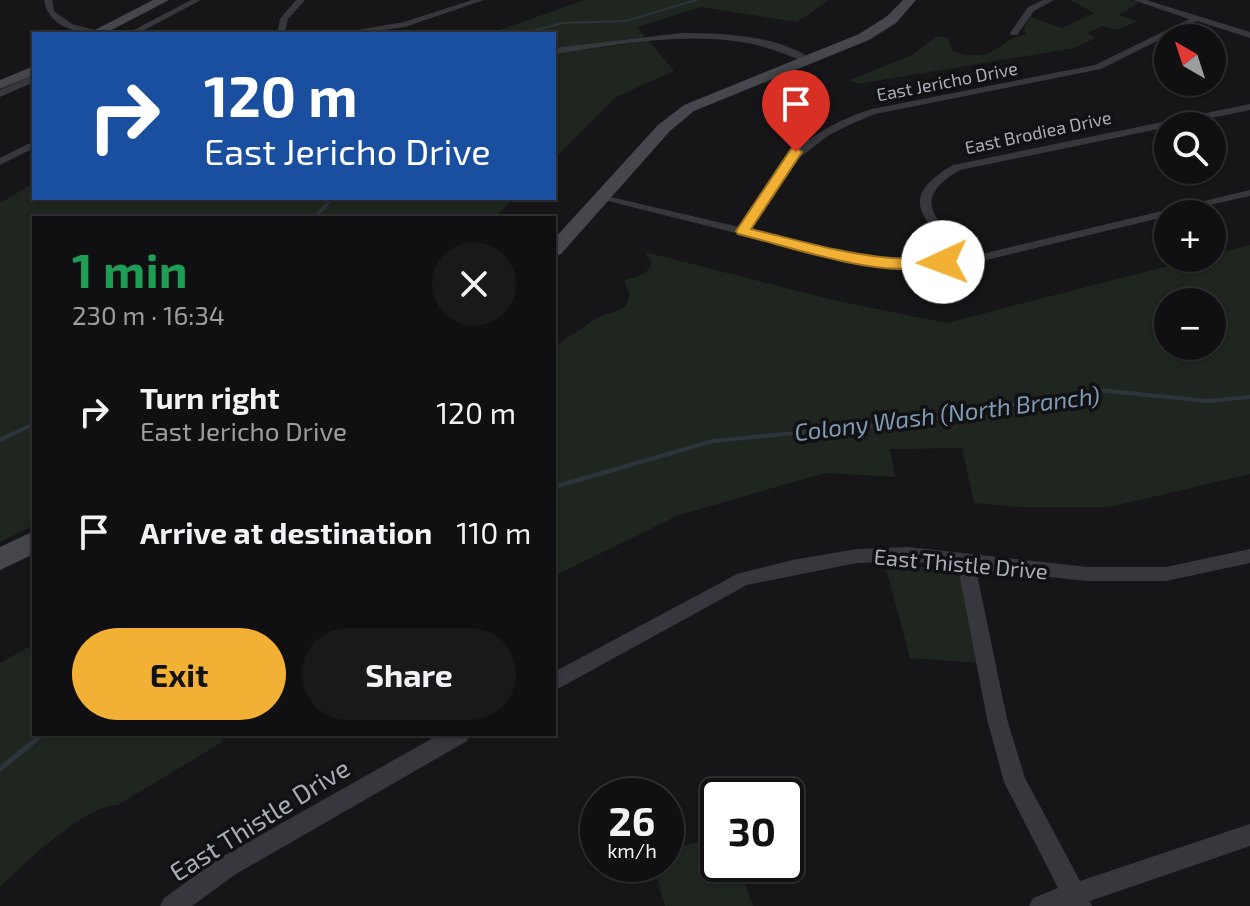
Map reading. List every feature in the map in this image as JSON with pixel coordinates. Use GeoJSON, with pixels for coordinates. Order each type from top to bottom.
{"type":"FeatureCollection","features":[{"type":"Feature","properties":{"kind":"street"},"geometry":{"type":"LineString","coordinates":[[48,0],[50,12],[60,22],[92,32]]}},
{"type":"Feature","properties":{"kind":"street"},"geometry":{"type":"LineString","coordinates":[[58,0],[65,16],[98,32]]}},
{"type":"Feature","properties":{"kind":"street"},"geometry":{"type":"LineString","coordinates":[[102,32],[163,0]]}},
{"type":"Feature","properties":{"kind":"street"},"geometry":{"type":"LineString","coordinates":[[117,32],[179,0]]}},
{"type":"Feature","properties":{"kind":"street"},"geometry":{"type":"LineString","coordinates":[[134,32],[197,0]]}},
{"type":"Feature","properties":{"kind":"street"},"geometry":{"type":"LineString","coordinates":[[281,32],[287,13],[301,0]]}},
{"type":"Feature","properties":{"kind":"street"},"geometry":{"type":"LineString","coordinates":[[351,32],[405,24],[480,0]]}},
{"type":"Feature","properties":{"kind":"street"},"geometry":{"type":"LineString","coordinates":[[556,248],[664,128],[689,108],[874,32],[910,0]]}},
{"type":"Feature","properties":{"kind":"street"},"geometry":{"type":"LineString","coordinates":[[1014,33],[1031,9],[1050,0]]}},
{"type":"Feature","properties":{"kind":"street"},"geometry":{"type":"LineString","coordinates":[[1137,0],[1250,35]]}},
{"type":"Feature","properties":{"kind":"street","name":"East Jericho Drive"},"geometry":{"type":"LineString","coordinates":[[743,231],[796,152],[819,134],[845,121],[872,112],[1098,67],[1197,18]]}},
{"type":"Feature","properties":{"kind":"street"},"geometry":{"type":"LineString","coordinates":[[556,51],[673,35],[711,34],[748,38],[779,46],[807,59]]}},
{"type":"Feature","properties":{"kind":"street"},"geometry":{"type":"LineString","coordinates":[[0,76],[32,62]]}},
{"type":"Feature","properties":{"kind":"street"},"geometry":{"type":"LineString","coordinates":[[0,85],[32,71]]}},
{"type":"Feature","properties":{"kind":"street"},"geometry":{"type":"LineString","coordinates":[[0,94],[32,79]]}},
{"type":"Feature","properties":{"kind":"street","name":"East Brodiea Drive"},"geometry":{"type":"LineString","coordinates":[[970,260],[932,219],[925,206],[924,193],[935,177],[957,167],[1250,107]]}},
{"type":"Feature","properties":{"kind":"street"},"geometry":{"type":"LineString","coordinates":[[0,162],[32,145]]}},
{"type":"Feature","properties":{"kind":"street"},"geometry":{"type":"LineString","coordinates":[[602,198],[860,260],[917,264],[970,260],[1250,193]]}},
{"type":"Feature","properties":{"kind":"street"},"geometry":{"type":"LineString","coordinates":[[0,559],[32,543]]}},
{"type":"Feature","properties":{"kind":"street","name":"East Thistle Drive"},"geometry":{"type":"LineString","coordinates":[[556,681],[743,579],[857,556],[909,554],[1087,574],[1166,574],[1250,556]]}},
{"type":"Feature","properties":{"kind":"street"},"geometry":{"type":"LineString","coordinates":[[966,562],[997,719],[1015,782],[1077,900]]}},
{"type":"Feature","properties":{"kind":"street","name":"East Thistle Drive"},"geometry":{"type":"LineString","coordinates":[[172,906],[228,866],[456,736]]}},
{"type":"Feature","properties":{"kind":"street"},"geometry":{"type":"LineString","coordinates":[[1041,906],[1077,900],[1250,835]]}},
{"type":"Feature","properties":{"kind":"shaded area"},"geometry":{"type":"Polygon","coordinates":[[[585,0],[829,0],[797,22],[701,7],[637,27],[645,37],[556,49],[556,32],[494,32],[585,0]]]}},
{"type":"Feature","properties":{"kind":"shaded area"},"geometry":{"type":"Polygon","coordinates":[[[1070,0],[1129,0],[1139,3],[1118,15],[1138,21],[1118,30],[1103,26],[1087,33],[1096,38],[1074,48],[858,84],[849,80],[910,56],[937,36],[948,38],[952,50],[965,55],[986,55],[1015,37],[1026,35],[1024,29],[1030,17],[1062,28],[1094,13],[1070,0]]]}},
{"type":"Feature","properties":{"kind":"shaded area"},"geometry":{"type":"Polygon","coordinates":[[[649,41],[674,71],[616,97],[556,157],[556,54],[649,41]]]}},
{"type":"Feature","properties":{"kind":"shaded area"},"geometry":{"type":"Polygon","coordinates":[[[32,184],[32,200],[512,200],[496,216],[32,216],[32,526],[0,542],[0,203],[32,184]]]}},
{"type":"Feature","properties":{"kind":"shaded area"},"geometry":{"type":"Polygon","coordinates":[[[1250,245],[1250,474],[1110,507],[1018,507],[974,503],[962,448],[890,449],[895,477],[825,473],[679,515],[556,575],[556,346],[600,316],[626,305],[630,295],[624,280],[640,275],[650,267],[652,263],[645,252],[838,301],[946,323],[1154,270],[1226,272],[1226,251],[1250,245]]]}},
{"type":"Feature","properties":{"kind":"shaded area"},"geometry":{"type":"Polygon","coordinates":[[[885,565],[950,568],[960,573],[980,663],[910,658],[885,565]]]}},
{"type":"Feature","properties":{"kind":"shaded area"},"geometry":{"type":"Polygon","coordinates":[[[32,645],[32,736],[222,736],[224,741],[118,805],[105,807],[73,824],[0,887],[0,663],[32,645]]]}},
{"type":"Feature","properties":{"kind":"shaded area"},"geometry":{"type":"Polygon","coordinates":[[[700,841],[700,882],[744,882],[753,906],[665,906],[658,882],[684,882],[684,846],[700,841]]]}},
{"type":"Feature","properties":{"kind":"waterway"},"geometry":{"type":"LineString","coordinates":[[528,32],[563,23],[626,21],[696,0]]}},
{"type":"Feature","properties":{"kind":"waterway"},"geometry":{"type":"LineString","coordinates":[[316,216],[331,200]]}},
{"type":"Feature","properties":{"kind":"waterway","name":"Colony Wash (North Branch)"},"geometry":{"type":"LineString","coordinates":[[556,486],[713,441],[927,420],[1099,390],[1207,401],[1250,397]]}},
{"type":"Feature","properties":{"kind":"waterway"},"geometry":{"type":"LineString","coordinates":[[0,440],[32,425]]}},
{"type":"Feature","properties":{"kind":"waterway","name":"Colony Wash (North Branch)"},"geometry":{"type":"LineString","coordinates":[[0,769],[41,736]]}},
{"type":"Feature","properties":{"kind":"route"},"geometry":{"type":"LineString","coordinates":[[796,152],[743,231],[860,260],[917,264],[943,262]]}}]}
